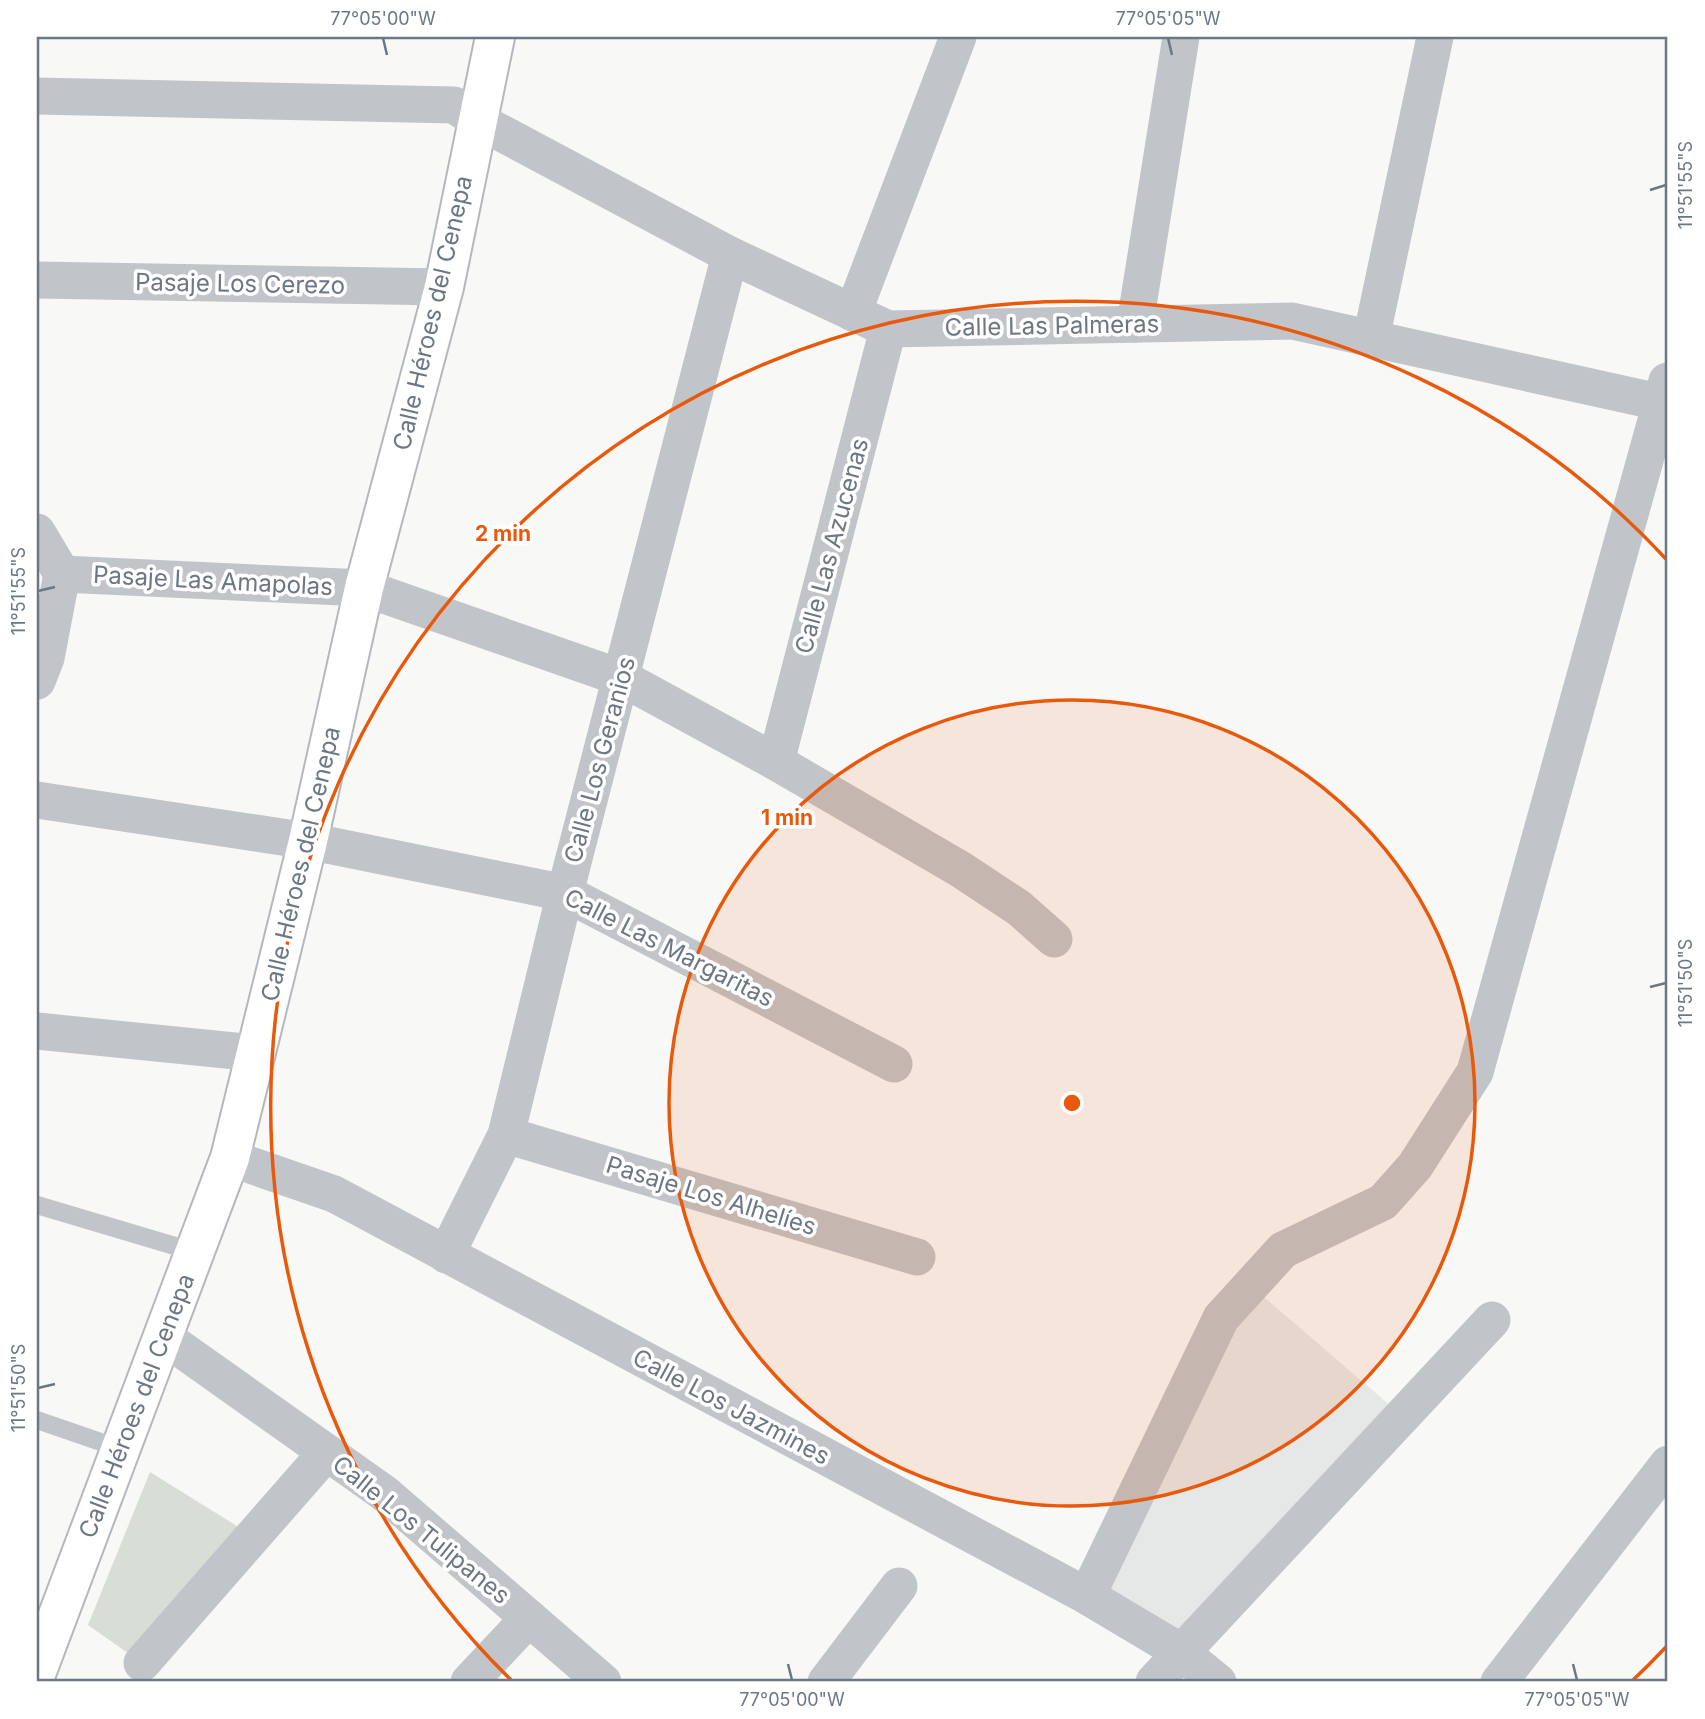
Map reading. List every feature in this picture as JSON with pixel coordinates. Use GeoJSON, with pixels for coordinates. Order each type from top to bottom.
{"type":"FeatureCollection","features":[{"type":"Feature","properties":{"kind":"street","name":"Calle Héroes del Cenepa"},"geometry":{"type":"LineString","coordinates":[[37,1671],[230,1158],[308,841],[363,588],[444,288],[495,37]]}},
{"type":"Feature","properties":{"kind":"street"},"geometry":{"type":"LineString","coordinates":[[853,313],[958,37]]}},
{"type":"Feature","properties":{"kind":"street"},"geometry":{"type":"LineString","coordinates":[[1135,324],[1181,37]]}},
{"type":"Feature","properties":{"kind":"street"},"geometry":{"type":"LineString","coordinates":[[1371,339],[1434,37]]}},
{"type":"Feature","properties":{"kind":"street","name":"Calle Las Palmeras"},"geometry":{"type":"LineString","coordinates":[[37,96],[454,105],[477,120],[730,255],[888,330],[1292,321],[1371,339],[1666,395]]}},
{"type":"Feature","properties":{"kind":"street","name":"Calle Los Geranios"},"geometry":{"type":"LineString","coordinates":[[446,1255],[506,1135],[565,892],[730,255]]}},
{"type":"Feature","properties":{"kind":"street","name":"Pasaje Los Cerezo"},"geometry":{"type":"LineString","coordinates":[[37,280],[444,288]]}},
{"type":"Feature","properties":{"kind":"street","name":"Calle Las Azucenas"},"geometry":{"type":"LineString","coordinates":[[776,762],[888,330]]}},
{"type":"Feature","properties":{"kind":"street"},"geometry":{"type":"LineString","coordinates":[[1087,1596],[1221,1318],[1283,1250],[1383,1202],[1415,1166],[1475,1072],[1666,395]]}},
{"type":"Feature","properties":{"kind":"street"},"geometry":{"type":"LineString","coordinates":[[37,532],[62,574],[46,658],[37,681]]}},
{"type":"Feature","properties":{"kind":"street","name":"Pasaje Las Amapolas"},"geometry":{"type":"LineString","coordinates":[[62,574],[363,588],[622,678],[776,762],[960,869],[1019,908],[1054,939]]}},
{"type":"Feature","properties":{"kind":"street","name":"Calle Las Margaritas"},"geometry":{"type":"LineString","coordinates":[[37,800],[308,841],[565,892],[894,1064]]}},
{"type":"Feature","properties":{"kind":"street"},"geometry":{"type":"LineString","coordinates":[[37,1031],[256,1054]]}},
{"type":"Feature","properties":{"kind":"street","name":"Pasaje Los Alhelíes"},"geometry":{"type":"LineString","coordinates":[[506,1135],[917,1257]]}},
{"type":"Feature","properties":{"kind":"street","name":"Calle Los Jazmines"},"geometry":{"type":"LineString","coordinates":[[230,1158],[334,1194],[1087,1596],[1181,1652],[1218,1682]]}},
{"type":"Feature","properties":{"kind":"street"},"geometry":{"type":"LineString","coordinates":[[1154,1682],[1492,1320]]}},
{"type":"Feature","properties":{"kind":"street","name":"Calle Los Tulipanes"},"geometry":{"type":"LineString","coordinates":[[164,1337],[384,1493],[603,1682]]}},
{"type":"Feature","properties":{"kind":"street"},"geometry":{"type":"LineString","coordinates":[[142,1663],[326,1453]]}},
{"type":"Feature","properties":{"kind":"street"},"geometry":{"type":"LineString","coordinates":[[1499,1682],[1668,1464]]}},
{"type":"Feature","properties":{"kind":"street"},"geometry":{"type":"LineString","coordinates":[[826,1682],[899,1586]]}},
{"type":"Feature","properties":{"kind":"street"},"geometry":{"type":"LineString","coordinates":[[470,1682],[529,1618]]}},
{"type":"Feature","properties":{"kind":"lane"},"geometry":{"type":"LineString","coordinates":[[37,1206],[195,1252]]}},
{"type":"Feature","properties":{"kind":"lane"},"geometry":{"type":"LineString","coordinates":[[37,1420],[121,1449]]}},
{"type":"Feature","properties":{"kind":"shaded area"},"geometry":{"type":"Polygon","coordinates":[[[1251,1286],[1399,1413],[1181,1652],[1087,1596],[1251,1286]]]}},
{"type":"Feature","properties":{"kind":"shaded area"},"geometry":{"type":"Polygon","coordinates":[[[150,1472],[253,1536],[142,1663],[88,1625],[150,1472]]]}}]}
